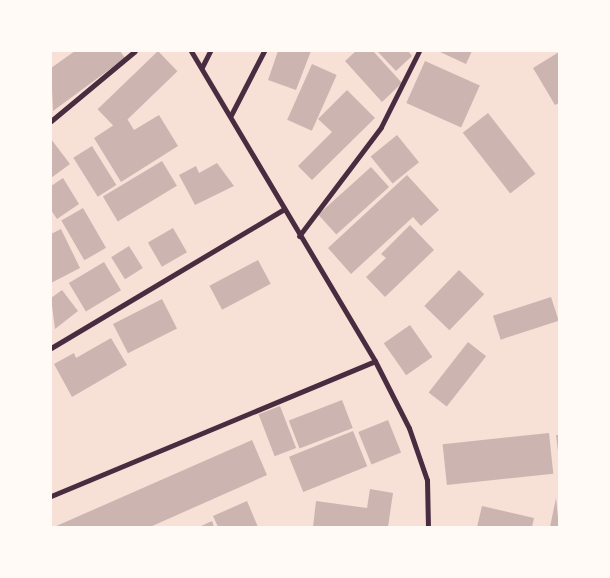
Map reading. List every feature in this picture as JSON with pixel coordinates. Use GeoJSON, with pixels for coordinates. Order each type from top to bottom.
{"type":"FeatureCollection","features":[{"type":"Feature","properties":{"kind":"street"},"geometry":{"type":"LineString","coordinates":[[51,121],[135,51]]}},
{"type":"Feature","properties":{"kind":"street"},"geometry":{"type":"LineString","coordinates":[[191,51],[231,115],[299,236],[375,361],[418,446],[427,480],[428,527]]}},
{"type":"Feature","properties":{"kind":"street"},"geometry":{"type":"LineString","coordinates":[[202,67],[210,51]]}},
{"type":"Feature","properties":{"kind":"street"},"geometry":{"type":"LineString","coordinates":[[231,115],[264,51]]}},
{"type":"Feature","properties":{"kind":"street"},"geometry":{"type":"LineString","coordinates":[[299,236],[381,126],[420,51]]}},
{"type":"Feature","properties":{"kind":"street"},"geometry":{"type":"LineString","coordinates":[[51,348],[284,209]]}},
{"type":"Feature","properties":{"kind":"street"},"geometry":{"type":"LineString","coordinates":[[51,496],[375,361]]}},
{"type":"Feature","properties":{"kind":"building"},"geometry":{"type":"Polygon","coordinates":[[[75,51],[120,51],[125,58],[53,111],[51,68],[75,51]]]}},
{"type":"Feature","properties":{"kind":"building"},"geometry":{"type":"Polygon","coordinates":[[[158,51],[177,71],[117,129],[98,109],[158,51]]]}},
{"type":"Feature","properties":{"kind":"building"},"geometry":{"type":"Polygon","coordinates":[[[278,51],[311,51],[296,90],[268,80],[278,51]]]}},
{"type":"Feature","properties":{"kind":"building"},"geometry":{"type":"Polygon","coordinates":[[[356,51],[373,51],[402,83],[382,102],[345,61],[356,51]]]}},
{"type":"Feature","properties":{"kind":"building"},"geometry":{"type":"Polygon","coordinates":[[[377,51],[408,51],[412,56],[396,71],[377,51]]]}},
{"type":"Feature","properties":{"kind":"building"},"geometry":{"type":"Polygon","coordinates":[[[438,51],[472,51],[466,64],[438,51]]]}},
{"type":"Feature","properties":{"kind":"building"},"geometry":{"type":"Polygon","coordinates":[[[559,52],[559,103],[555,105],[533,68],[559,52]]]}},
{"type":"Feature","properties":{"kind":"building"},"geometry":{"type":"Polygon","coordinates":[[[425,61],[480,85],[461,127],[406,103],[425,61]]]}},
{"type":"Feature","properties":{"kind":"building"},"geometry":{"type":"Polygon","coordinates":[[[312,64],[337,75],[312,131],[287,120],[312,64]]]}},
{"type":"Feature","properties":{"kind":"building"},"geometry":{"type":"Polygon","coordinates":[[[347,90],[375,118],[312,180],[298,166],[332,132],[318,119],[347,90]]]}},
{"type":"Feature","properties":{"kind":"building"},"geometry":{"type":"Polygon","coordinates":[[[488,113],[535,174],[510,193],[463,133],[488,113]]]}},
{"type":"Feature","properties":{"kind":"building"},"geometry":{"type":"Polygon","coordinates":[[[159,115],[178,146],[121,182],[94,138],[126,117],[134,130],[159,115]]]}},
{"type":"Feature","properties":{"kind":"building"},"geometry":{"type":"Polygon","coordinates":[[[397,135],[419,162],[393,184],[371,156],[397,135]]]}},
{"type":"Feature","properties":{"kind":"building"},"geometry":{"type":"Polygon","coordinates":[[[51,139],[70,164],[51,178],[51,139]]]}},
{"type":"Feature","properties":{"kind":"building"},"geometry":{"type":"Polygon","coordinates":[[[92,146],[116,185],[98,197],[73,158],[92,146]]]}},
{"type":"Feature","properties":{"kind":"building"},"geometry":{"type":"Polygon","coordinates":[[[162,161],[177,186],[118,221],[103,197],[162,161]]]}},
{"type":"Feature","properties":{"kind":"building"},"geometry":{"type":"Polygon","coordinates":[[[217,163],[234,186],[195,205],[179,175],[196,166],[199,173],[217,163]]]}},
{"type":"Feature","properties":{"kind":"building"},"geometry":{"type":"Polygon","coordinates":[[[371,167],[389,187],[336,235],[318,215],[371,167]]]}},
{"type":"Feature","properties":{"kind":"building"},"geometry":{"type":"Polygon","coordinates":[[[407,175],[439,210],[421,226],[413,217],[351,274],[328,248],[407,175]]]}},
{"type":"Feature","properties":{"kind":"building"},"geometry":{"type":"Polygon","coordinates":[[[63,178],[79,204],[57,219],[51,210],[51,186],[63,178]]]}},
{"type":"Feature","properties":{"kind":"building"},"geometry":{"type":"Polygon","coordinates":[[[83,208],[106,248],[84,260],[61,220],[83,208]]]}},
{"type":"Feature","properties":{"kind":"building"},"geometry":{"type":"Polygon","coordinates":[[[410,225],[434,250],[385,297],[366,277],[386,258],[381,254],[410,225]]]}},
{"type":"Feature","properties":{"kind":"building"},"geometry":{"type":"Polygon","coordinates":[[[173,228],[187,252],[162,267],[148,242],[173,228]]]}},
{"type":"Feature","properties":{"kind":"building"},"geometry":{"type":"Polygon","coordinates":[[[61,229],[80,268],[51,283],[51,234],[61,229]]]}},
{"type":"Feature","properties":{"kind":"building"},"geometry":{"type":"Polygon","coordinates":[[[129,246],[143,268],[125,279],[111,257],[129,246]]]}},
{"type":"Feature","properties":{"kind":"building"},"geometry":{"type":"Polygon","coordinates":[[[258,260],[271,284],[222,310],[209,286],[258,260]]]}},
{"type":"Feature","properties":{"kind":"building"},"geometry":{"type":"Polygon","coordinates":[[[104,262],[121,290],[86,311],[69,283],[104,262]]]}},
{"type":"Feature","properties":{"kind":"building"},"geometry":{"type":"Polygon","coordinates":[[[459,270],[484,294],[449,330],[424,306],[459,270]]]}},
{"type":"Feature","properties":{"kind":"building"},"geometry":{"type":"Polygon","coordinates":[[[62,290],[78,311],[55,329],[51,298],[62,290]]]}},
{"type":"Feature","properties":{"kind":"building"},"geometry":{"type":"Polygon","coordinates":[[[551,297],[559,321],[501,340],[493,316],[551,297]]]}},
{"type":"Feature","properties":{"kind":"building"},"geometry":{"type":"Polygon","coordinates":[[[162,299],[177,328],[128,353],[113,324],[162,299]]]}},
{"type":"Feature","properties":{"kind":"building"},"geometry":{"type":"Polygon","coordinates":[[[410,325],[432,357],[406,375],[384,343],[410,325]]]}},
{"type":"Feature","properties":{"kind":"building"},"geometry":{"type":"Polygon","coordinates":[[[111,338],[127,365],[72,397],[54,364],[74,353],[76,358],[111,338]]]}},
{"type":"Feature","properties":{"kind":"building"},"geometry":{"type":"Polygon","coordinates":[[[468,342],[486,356],[447,407],[429,392],[468,342]]]}},
{"type":"Feature","properties":{"kind":"building"},"geometry":{"type":"Polygon","coordinates":[[[342,400],[353,428],[300,448],[289,420],[342,400]]]}},
{"type":"Feature","properties":{"kind":"building"},"geometry":{"type":"Polygon","coordinates":[[[280,406],[296,448],[275,456],[259,414],[280,406]]]}},
{"type":"Feature","properties":{"kind":"building"},"geometry":{"type":"Polygon","coordinates":[[[388,420],[401,452],[371,464],[358,432],[388,420]]]}},
{"type":"Feature","properties":{"kind":"building"},"geometry":{"type":"Polygon","coordinates":[[[353,431],[367,466],[303,492],[289,457],[353,431]]]}},
{"type":"Feature","properties":{"kind":"building"},"geometry":{"type":"Polygon","coordinates":[[[549,433],[553,474],[447,485],[443,444],[549,433]]]}},
{"type":"Feature","properties":{"kind":"building"},"geometry":{"type":"Polygon","coordinates":[[[556,435],[559,435],[559,451],[558,451],[556,435]]]}},
{"type":"Feature","properties":{"kind":"building"},"geometry":{"type":"Polygon","coordinates":[[[252,440],[267,475],[150,527],[54,527],[252,440]]]}},
{"type":"Feature","properties":{"kind":"building"},"geometry":{"type":"Polygon","coordinates":[[[370,489],[393,493],[388,527],[313,527],[316,501],[367,508],[370,489]]]}},
{"type":"Feature","properties":{"kind":"building"},"geometry":{"type":"Polygon","coordinates":[[[556,498],[559,527],[550,527],[556,498]]]}},
{"type":"Feature","properties":{"kind":"building"},"geometry":{"type":"Polygon","coordinates":[[[247,501],[258,527],[218,527],[213,516],[247,501]]]}},
{"type":"Feature","properties":{"kind":"building"},"geometry":{"type":"Polygon","coordinates":[[[482,506],[534,518],[532,527],[477,527],[482,506]]]}},
{"type":"Feature","properties":{"kind":"building"},"geometry":{"type":"Polygon","coordinates":[[[212,521],[214,527],[199,527],[212,521]]]}}]}
